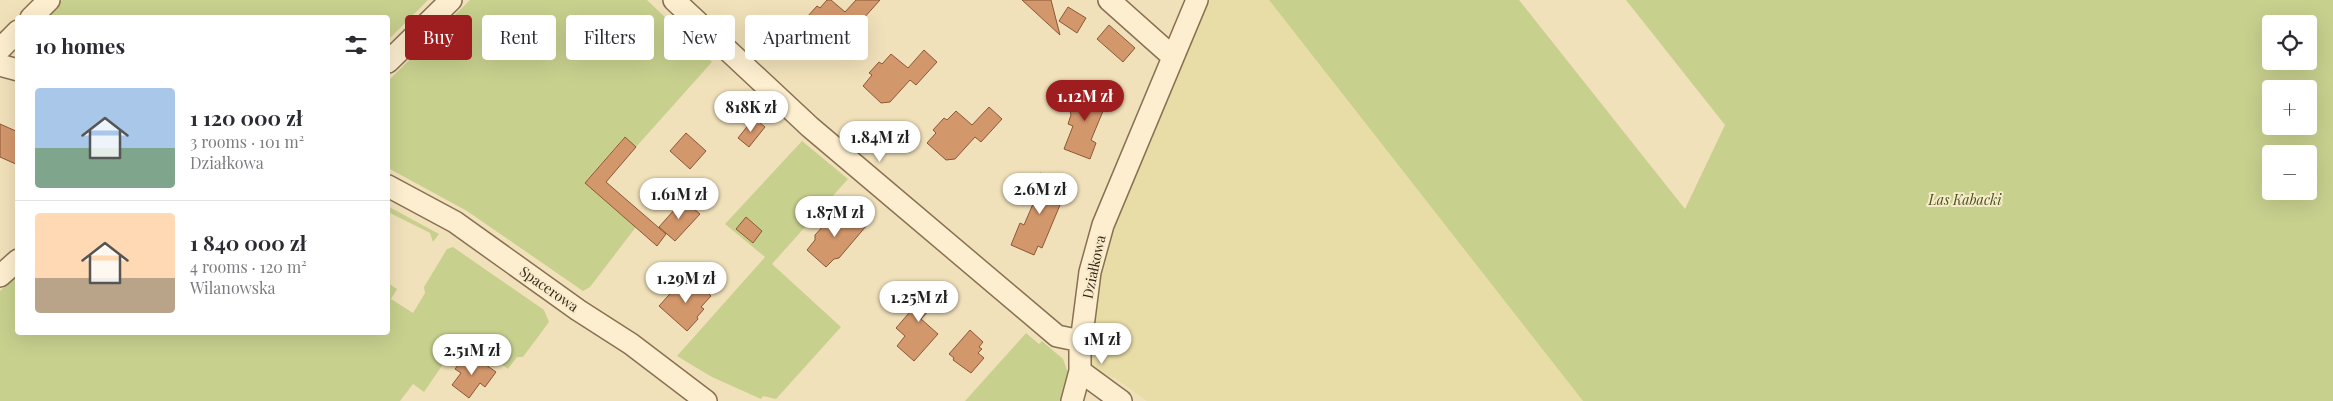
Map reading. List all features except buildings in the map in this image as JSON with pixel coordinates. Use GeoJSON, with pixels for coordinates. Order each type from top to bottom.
{"type":"FeatureCollection","features":[{"type":"Feature","properties":{"kind":"street"},"geometry":{"type":"LineString","coordinates":[[34,15],[49,0]]}},
{"type":"Feature","properties":{"kind":"street"},"geometry":{"type":"LineString","coordinates":[[390,60],[451,0]]}},
{"type":"Feature","properties":{"kind":"street"},"geometry":{"type":"LineString","coordinates":[[674,0],[810,127],[1057,336],[1081,341]]}},
{"type":"Feature","properties":{"kind":"street"},"geometry":{"type":"LineString","coordinates":[[1109,0],[1172,57]]}},
{"type":"Feature","properties":{"kind":"street","name":"Działkowa"},"geometry":{"type":"LineString","coordinates":[[1072,401],[1080,372],[1081,341],[1090,272],[1103,225],[1197,0]]}},
{"type":"Feature","properties":{"kind":"street"},"geometry":{"type":"LineString","coordinates":[[0,49],[15,34]]}},
{"type":"Feature","properties":{"kind":"street"},"geometry":{"type":"LineString","coordinates":[[0,65],[15,69]]}},
{"type":"Feature","properties":{"kind":"street","name":"Spacerowa"},"geometry":{"type":"LineString","coordinates":[[390,187],[455,222],[578,310],[631,344],[706,401]]}},
{"type":"Feature","properties":{"kind":"street"},"geometry":{"type":"LineString","coordinates":[[0,276],[15,263]]}},
{"type":"Feature","properties":{"kind":"street"},"geometry":{"type":"LineString","coordinates":[[1080,372],[1121,401]]}},
{"type":"Feature","properties":{"kind":"shaded area"},"geometry":{"type":"Polygon","coordinates":[[[1209,0],[1269,0],[1583,401],[1147,401],[1115,378],[1098,373],[1088,361],[1096,289],[1113,228],[1209,0]]]}},
{"type":"Feature","properties":{"kind":"green space"},"geometry":{"type":"Polygon","coordinates":[[[62,0],[428,0],[413,15],[405,15],[405,23],[390,38],[390,15],[47,15],[62,0]]]}},
{"type":"Feature","properties":{"kind":"green space"},"geometry":{"type":"Polygon","coordinates":[[[470,0],[647,0],[664,16],[664,60],[710,60],[712,62],[636,147],[624,137],[585,183],[636,227],[590,287],[583,291],[467,211],[390,169],[390,79],[409,60],[472,60],[472,15],[455,15],[470,0]]]}},
{"type":"Feature","properties":{"kind":"green space","name":"Las Kabacki"},"geometry":{"type":"Polygon","coordinates":[[[1269,0],[1519,0],[1685,209],[1725,125],[1626,0],[2333,0],[2333,401],[1583,401],[1269,0]]]}},
{"type":"Feature","properties":{"kind":"green space"},"geometry":{"type":"Polygon","coordinates":[[[802,141],[848,179],[772,264],[841,327],[776,399],[763,396],[761,399],[712,377],[677,356],[765,257],[725,224],[802,141]]]}},
{"type":"Feature","properties":{"kind":"green space"},"geometry":{"type":"Polygon","coordinates":[[[390,207],[439,234],[433,242],[430,233],[390,213],[390,207]]]}},
{"type":"Feature","properties":{"kind":"green space"},"geometry":{"type":"Polygon","coordinates":[[[453,247],[544,310],[549,322],[523,357],[517,357],[508,369],[463,335],[424,392],[413,384],[400,401],[0,401],[0,291],[15,277],[15,335],[390,335],[390,284],[397,289],[391,299],[413,313],[425,293],[424,287],[447,249],[453,247]]]}},
{"type":"Feature","properties":{"kind":"green space"},"geometry":{"type":"Polygon","coordinates":[[[1026,333],[1039,344],[1042,341],[1063,359],[1067,370],[1073,372],[1068,401],[965,401],[1026,333]]]}}]}
